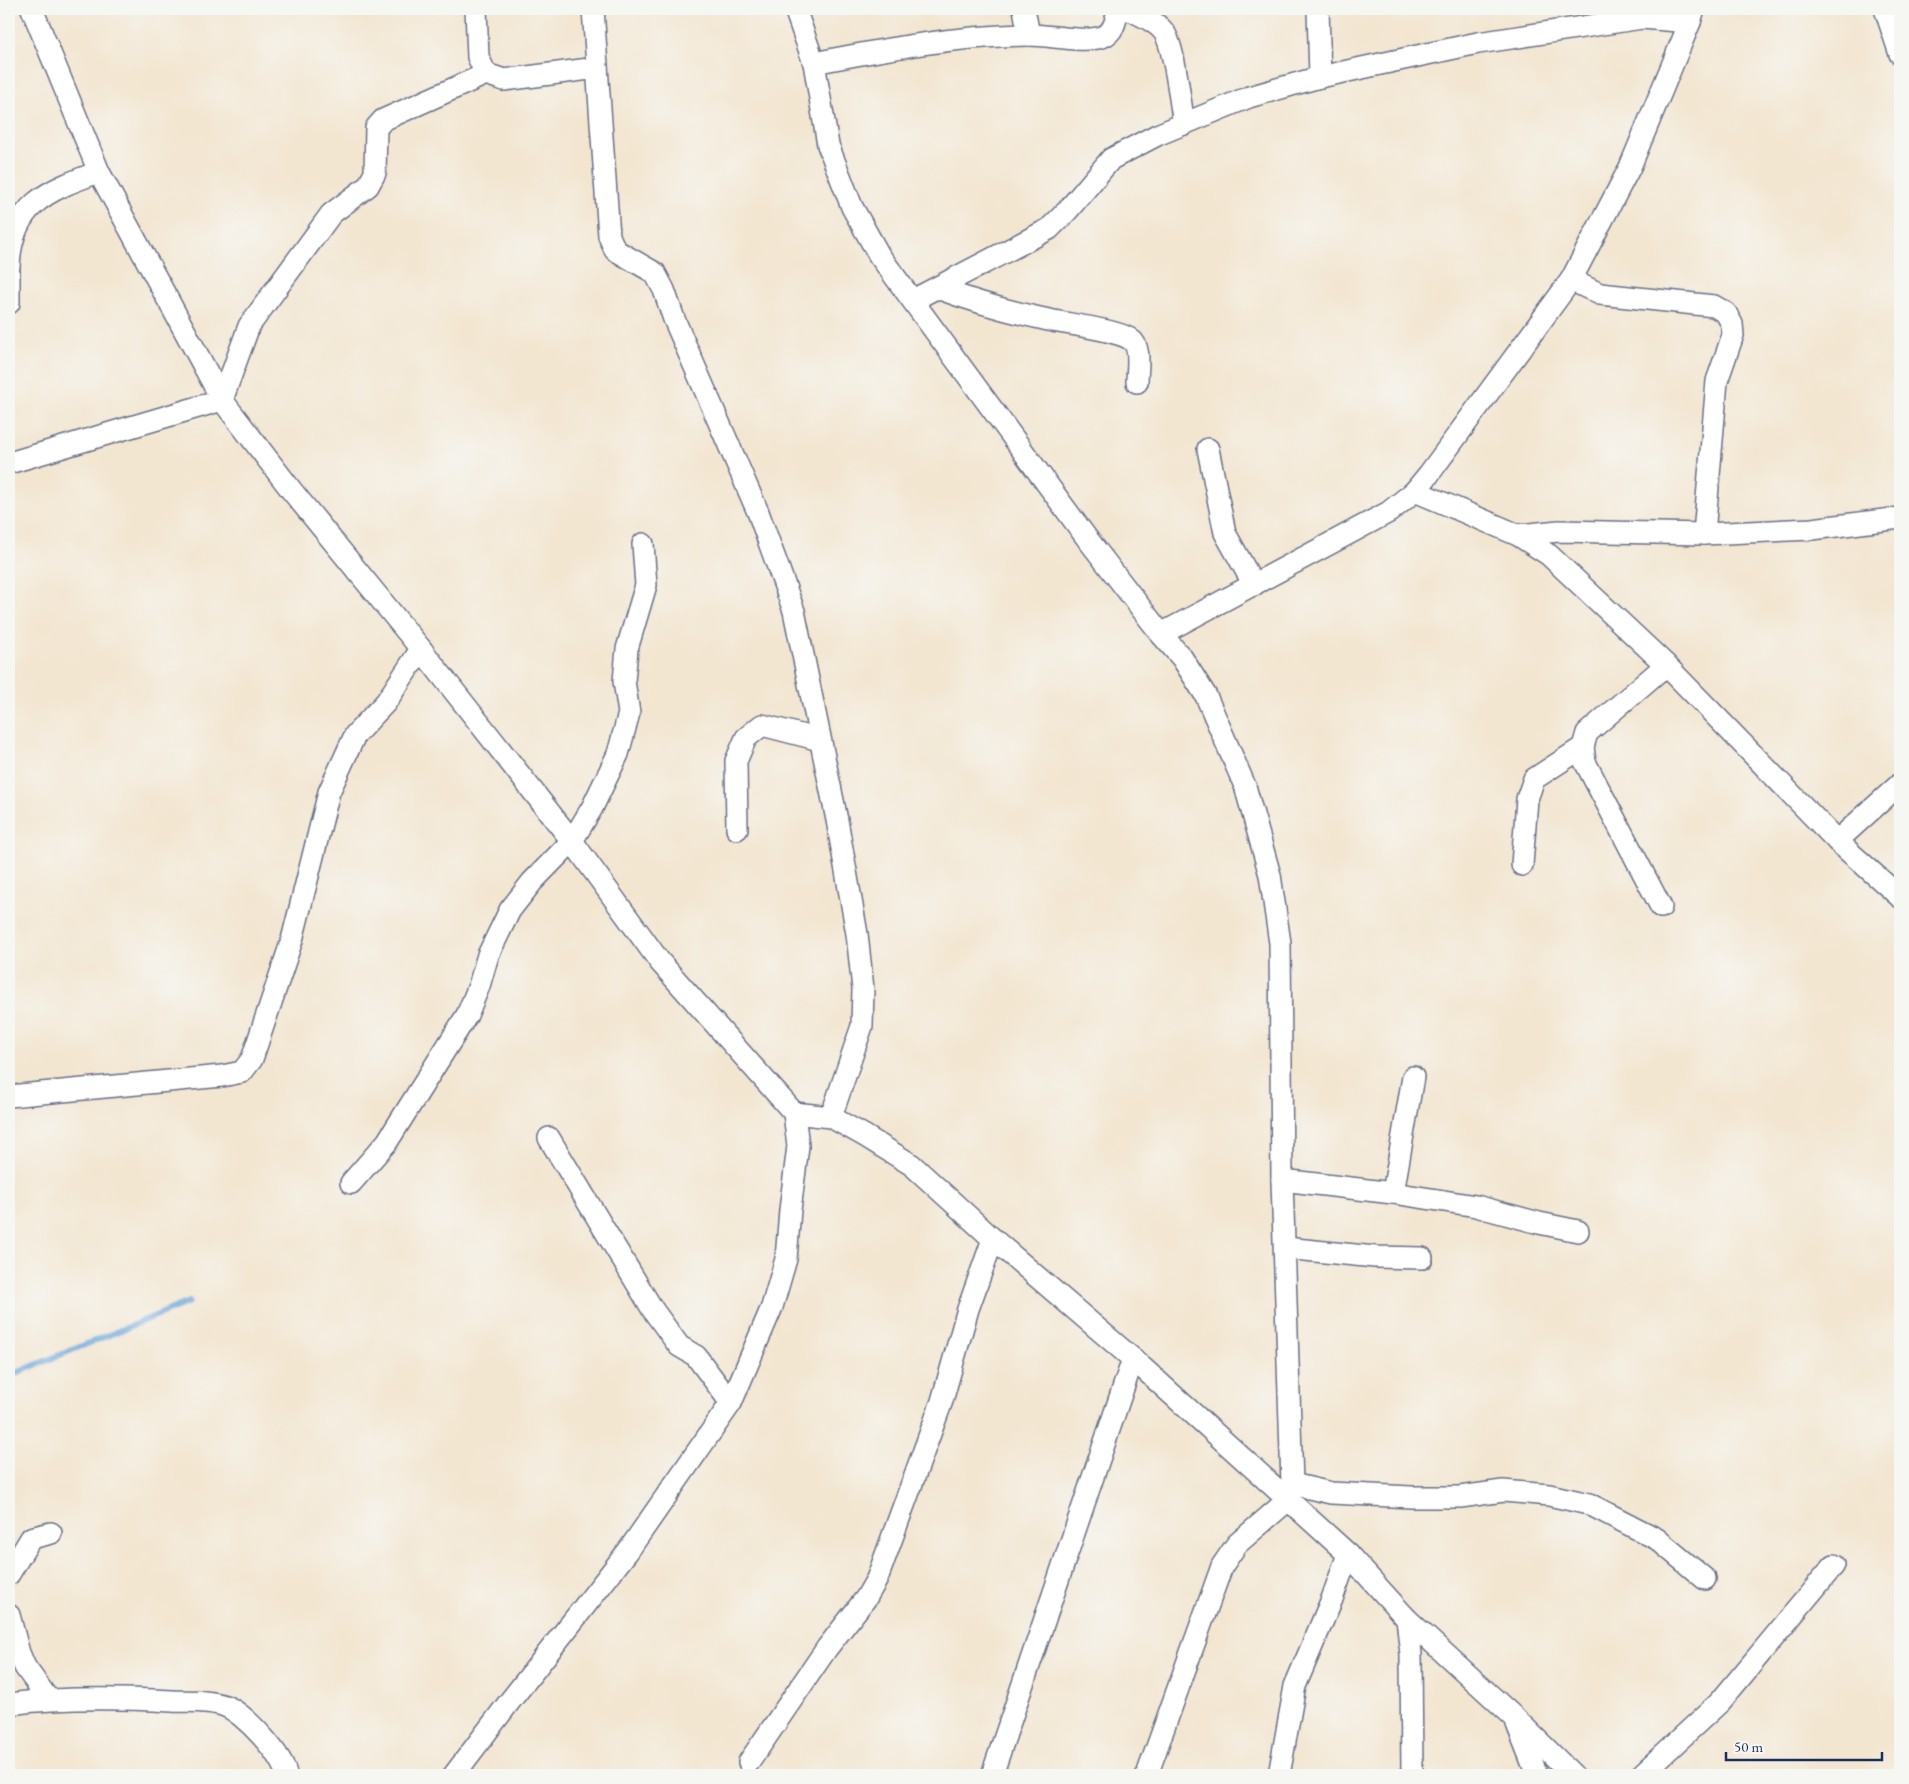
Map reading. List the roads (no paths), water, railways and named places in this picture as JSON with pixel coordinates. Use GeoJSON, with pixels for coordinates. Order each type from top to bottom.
{"type":"FeatureCollection","features":[{"type":"Feature","properties":{"kind":"street"},"geometry":{"type":"LineString","coordinates":[[32,9],[99,172],[196,355],[222,400],[292,491],[572,841],[660,962],[794,1112],[798,1146],[786,1259],[772,1307],[730,1403],[628,1551],[454,1775]]}},
{"type":"Feature","properties":{"kind":"street"},"geometry":{"type":"LineString","coordinates":[[476,9],[478,57],[486,74]]}},
{"type":"Feature","properties":{"kind":"street"},"geometry":{"type":"LineString","coordinates":[[593,9],[609,236],[615,250],[655,273],[664,290],[674,319],[758,512],[794,611],[837,820],[857,934],[863,989],[862,1026],[831,1117]]}},
{"type":"Feature","properties":{"kind":"street"},"geometry":{"type":"LineString","coordinates":[[795,9],[814,63],[828,145],[852,207],[880,255],[1086,538],[1182,658],[1206,696],[1244,786],[1270,875],[1280,943],[1282,1180],[1290,1492]]}},
{"type":"Feature","properties":{"kind":"street"},"geometry":{"type":"LineString","coordinates":[[1024,9],[1030,35]]}},
{"type":"Feature","properties":{"kind":"street"},"geometry":{"type":"LineString","coordinates":[[814,63],[928,42],[1030,35],[1085,38],[1102,36],[1110,32],[1115,24],[1118,9]]}},
{"type":"Feature","properties":{"kind":"street"},"geometry":{"type":"LineString","coordinates":[[1128,9],[1148,19],[1164,32],[1171,50],[1184,124]]}},
{"type":"Feature","properties":{"kind":"street"},"geometry":{"type":"LineString","coordinates":[[1318,9],[1320,77]]}},
{"type":"Feature","properties":{"kind":"street"},"geometry":{"type":"LineString","coordinates":[[1885,9],[1900,54]]}},
{"type":"Feature","properties":{"kind":"street"},"geometry":{"type":"LineString","coordinates":[[913,300],[1049,229],[1068,210],[1111,158],[1157,135],[1249,97],[1320,77],[1478,44],[1642,18],[1692,15],[1630,167],[1571,280],[1430,474],[1415,491],[1389,512],[1161,634]]}},
{"type":"Feature","properties":{"kind":"street"},"geometry":{"type":"LineString","coordinates":[[222,400],[249,326],[330,214],[368,186],[375,173],[376,128],[383,120],[486,74],[504,80],[597,68]]}},
{"type":"Feature","properties":{"kind":"street"},"geometry":{"type":"LineString","coordinates":[[9,267],[9,250],[16,228],[27,210],[43,196],[65,184],[99,172]]}},
{"type":"Feature","properties":{"kind":"street"},"geometry":{"type":"LineString","coordinates":[[9,272],[9,303]]}},
{"type":"Feature","properties":{"kind":"street"},"geometry":{"type":"LineString","coordinates":[[1571,280],[1600,294],[1714,306],[1726,312],[1732,324],[1733,335],[1717,381],[1704,534]]}},
{"type":"Feature","properties":{"kind":"street"},"geometry":{"type":"LineString","coordinates":[[937,288],[973,302],[1042,319],[1112,333],[1130,339],[1137,348],[1137,382]]}},
{"type":"Feature","properties":{"kind":"street"},"geometry":{"type":"LineString","coordinates":[[9,463],[222,400]]}},
{"type":"Feature","properties":{"kind":"street"},"geometry":{"type":"LineString","coordinates":[[1208,449],[1225,533],[1254,585]]}},
{"type":"Feature","properties":{"kind":"street"},"geometry":{"type":"LineString","coordinates":[[1415,491],[1518,535],[1549,555],[1666,665],[1837,841],[1900,897]]}},
{"type":"Feature","properties":{"kind":"street"},"geometry":{"type":"LineString","coordinates":[[1518,535],[1559,531],[1704,534],[1812,529],[1900,518]]}},
{"type":"Feature","properties":{"kind":"street"},"geometry":{"type":"LineString","coordinates":[[352,1183],[387,1142],[466,1015],[479,986],[488,955],[510,910],[532,882],[572,841],[592,808],[618,754],[629,713],[624,681],[627,650],[646,585],[643,544]]}},
{"type":"Feature","properties":{"kind":"street"},"geometry":{"type":"LineString","coordinates":[[9,1096],[222,1076],[242,1072],[252,1059],[292,940],[329,792],[354,735],[386,702],[421,650]]}},
{"type":"Feature","properties":{"kind":"street"},"geometry":{"type":"LineString","coordinates":[[1661,907],[1585,762],[1582,747],[1587,733],[1666,665]]}},
{"type":"Feature","properties":{"kind":"street"},"geometry":{"type":"LineString","coordinates":[[737,829],[736,761],[746,738],[762,725],[820,740]]}},
{"type":"Feature","properties":{"kind":"street"},"geometry":{"type":"LineString","coordinates":[[1522,866],[1527,799],[1534,779],[1582,747]]}},
{"type":"Feature","properties":{"kind":"street"},"geometry":{"type":"LineString","coordinates":[[1837,841],[1900,784]]}},
{"type":"Feature","properties":{"kind":"street"},"geometry":{"type":"LineString","coordinates":[[1393,1193],[1413,1077]]}},
{"type":"Feature","properties":{"kind":"street"},"geometry":{"type":"LineString","coordinates":[[794,1112],[831,1117],[912,1165],[993,1239],[1290,1492],[1407,1619],[1514,1717],[1573,1775]]}},
{"type":"Feature","properties":{"kind":"street"},"geometry":{"type":"LineString","coordinates":[[549,1138],[653,1310],[679,1346],[696,1356],[730,1403]]}},
{"type":"Feature","properties":{"kind":"street"},"geometry":{"type":"LineString","coordinates":[[1282,1180],[1393,1193],[1476,1206],[1539,1224],[1578,1231]]}},
{"type":"Feature","properties":{"kind":"street"},"geometry":{"type":"LineString","coordinates":[[749,1762],[878,1579],[942,1401],[968,1309],[993,1239]]}},
{"type":"Feature","properties":{"kind":"street"},"geometry":{"type":"LineString","coordinates":[[1285,1248],[1375,1257],[1422,1258]]}},
{"type":"Feature","properties":{"kind":"street"},"geometry":{"type":"LineString","coordinates":[[992,1775],[1133,1359]]}},
{"type":"Feature","properties":{"kind":"street"},"geometry":{"type":"LineString","coordinates":[[1147,1775],[1222,1566],[1237,1544],[1290,1492],[1331,1492],[1411,1497],[1460,1497],[1503,1491],[1549,1495],[1589,1504],[1657,1539],[1706,1579]]}},
{"type":"Feature","properties":{"kind":"street"},"geometry":{"type":"LineString","coordinates":[[9,1574],[31,1538],[52,1533]]}},
{"type":"Feature","properties":{"kind":"street"},"geometry":{"type":"LineString","coordinates":[[1279,1775],[1295,1686],[1332,1599],[1348,1554]]}},
{"type":"Feature","properties":{"kind":"street"},"geometry":{"type":"LineString","coordinates":[[1641,1775],[1720,1702],[1834,1564]]}},
{"type":"Feature","properties":{"kind":"street"},"geometry":{"type":"LineString","coordinates":[[9,1615],[19,1653],[25,1667],[48,1699]]}},
{"type":"Feature","properties":{"kind":"street"},"geometry":{"type":"LineString","coordinates":[[1407,1619],[1411,1654],[1412,1775]]}},
{"type":"Feature","properties":{"kind":"street"},"geometry":{"type":"LineString","coordinates":[[9,1704],[48,1699],[205,1702],[226,1706],[264,1738],[285,1768],[286,1775]]}},
{"type":"Feature","properties":{"kind":"street"},"geometry":{"type":"LineString","coordinates":[[1514,1717],[1537,1775]]}},
{"type":"Feature","properties":{"kind":"waterway"},"geometry":{"type":"LineString","coordinates":[[9,1376],[189,1302]]}}]}
